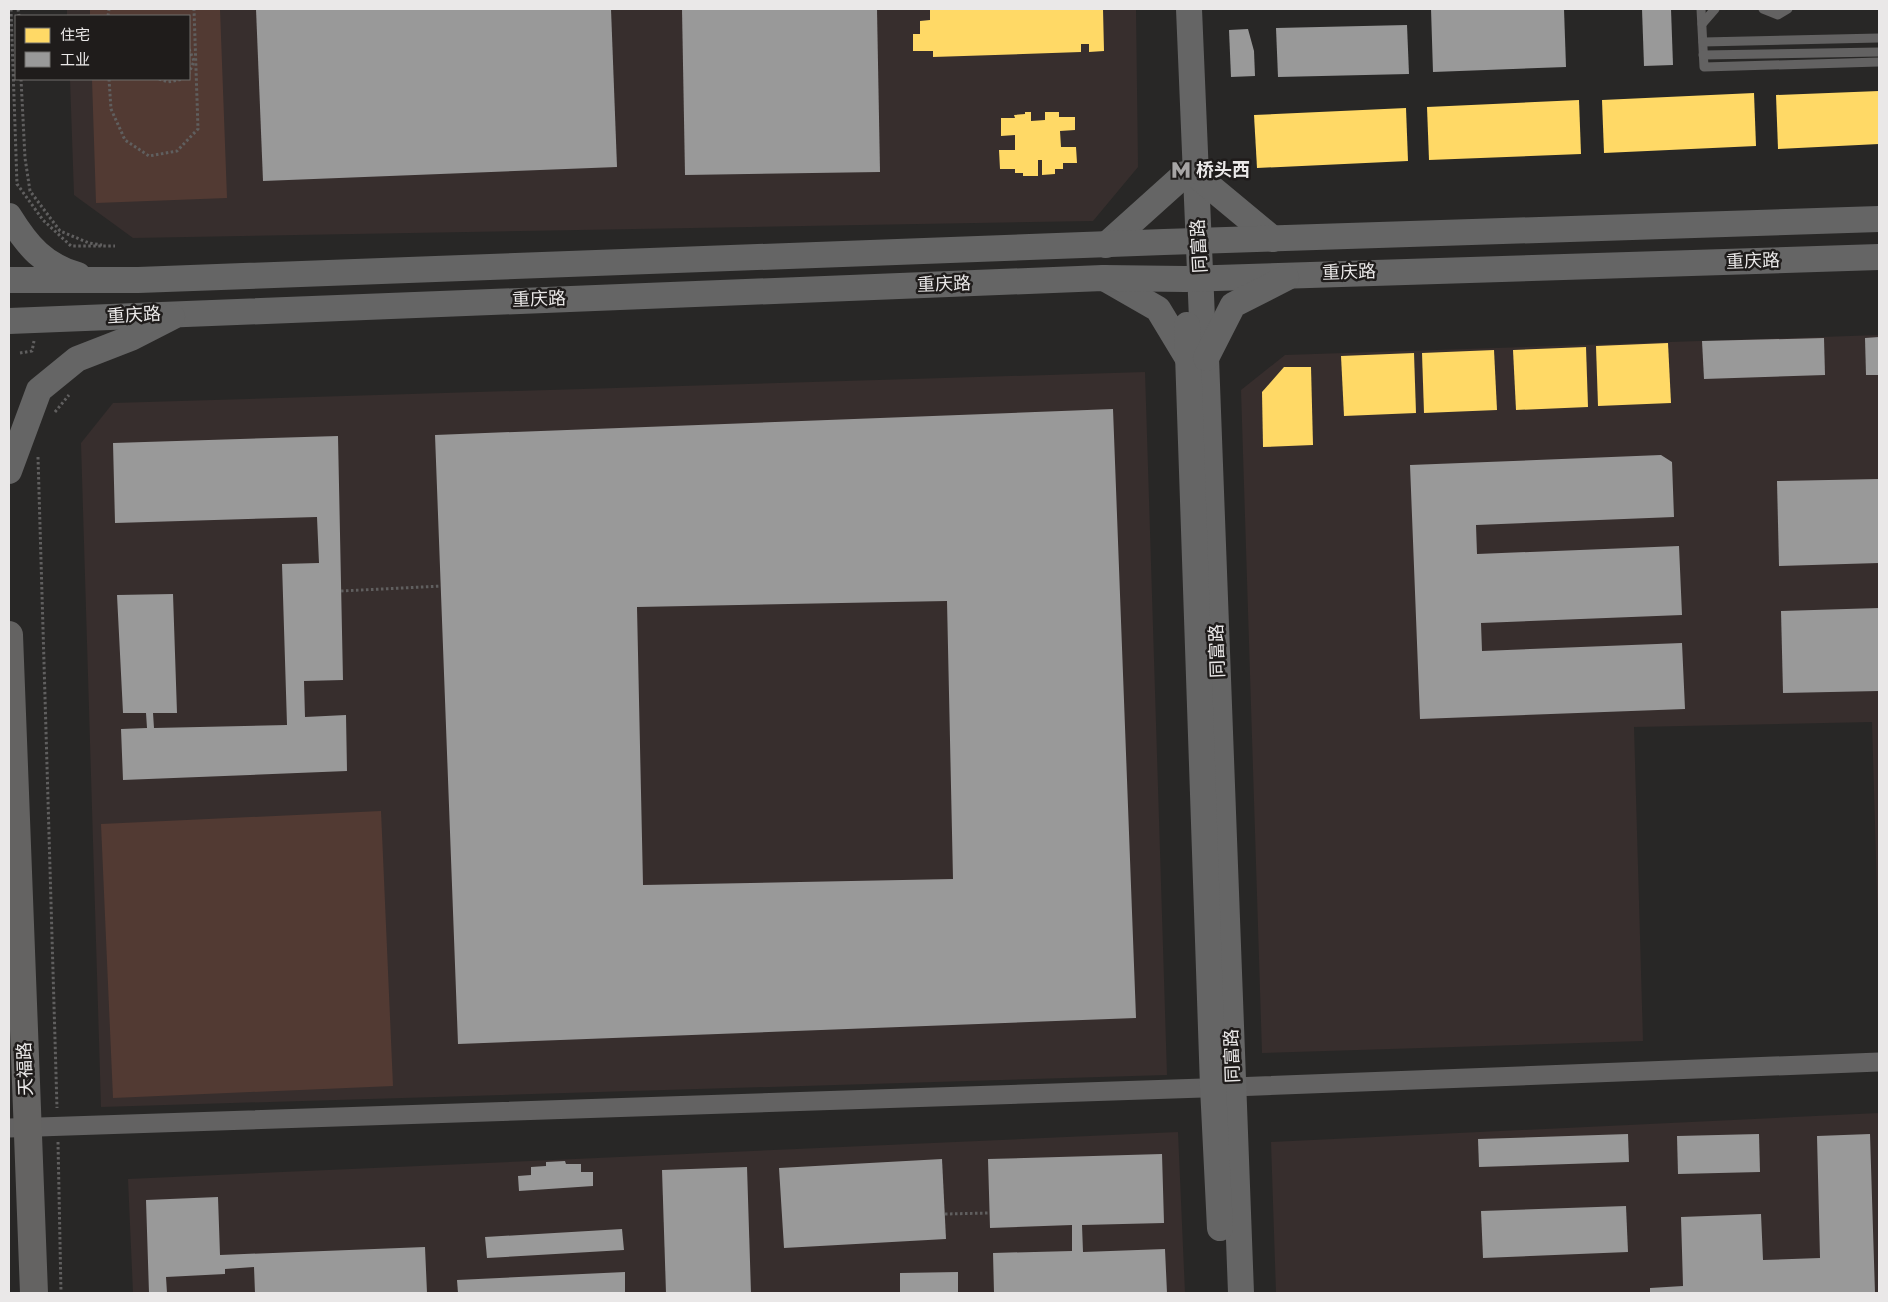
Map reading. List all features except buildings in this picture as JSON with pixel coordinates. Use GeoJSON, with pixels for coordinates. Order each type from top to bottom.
{"type":"FeatureCollection","features":[{"type":"Feature","properties":{"kind":"main road","name":"同富路"},"geometry":{"type":"LineString","coordinates":[[1178,9],[1190,175]]}},
{"type":"Feature","properties":{"kind":"main road","name":"同富路"},"geometry":{"type":"LineString","coordinates":[[1189,9],[1193,278],[1202,319],[1197,358],[1223,1087],[1224,1293]]}},
{"type":"Feature","properties":{"kind":"main road"},"geometry":{"type":"LineString","coordinates":[[1106,245],[1190,175],[1273,239]]}},
{"type":"Feature","properties":{"kind":"main road"},"geometry":{"type":"LineString","coordinates":[[9,216],[29,246],[43,260],[72,273],[93,279]]}},
{"type":"Feature","properties":{"kind":"main road","name":"重庆路"},"geometry":{"type":"LineString","coordinates":[[9,280],[138,280],[1192,241],[1879,219]]}},
{"type":"Feature","properties":{"kind":"main road","name":"重庆路"},"geometry":{"type":"LineString","coordinates":[[9,321],[1103,278],[1193,278],[1879,257]]}},
{"type":"Feature","properties":{"kind":"main road"},"geometry":{"type":"LineString","coordinates":[[1103,278],[1158,310],[1197,358],[1233,305],[1293,274]]}},
{"type":"Feature","properties":{"kind":"main road"},"geometry":{"type":"LineString","coordinates":[[9,471],[38,390],[77,358],[131,338],[179,313]]}},
{"type":"Feature","properties":{"kind":"main road","name":"天福路"},"geometry":{"type":"LineString","coordinates":[[9,635],[18,1128],[34,1293]]}},
{"type":"Feature","properties":{"kind":"main road","name":"同富路"},"geometry":{"type":"LineString","coordinates":[[1223,1087],[1241,1293]]}},
{"type":"Feature","properties":{"kind":"street"},"geometry":{"type":"LineString","coordinates":[[18,1128],[1223,1087],[1879,1062]]}},
{"type":"Feature","properties":{"kind":"lane"},"geometry":{"type":"LineString","coordinates":[[1701,9],[1704,67],[1879,62]]}},
{"type":"Feature","properties":{"kind":"lane"},"geometry":{"type":"LineString","coordinates":[[1702,24],[1715,9]]}},
{"type":"Feature","properties":{"kind":"lane"},"geometry":{"type":"LineString","coordinates":[[1763,9],[1778,15],[1788,9]]}},
{"type":"Feature","properties":{"kind":"lane"},"geometry":{"type":"LineString","coordinates":[[1703,42],[1879,38]]}},
{"type":"Feature","properties":{"kind":"lane"},"geometry":{"type":"LineString","coordinates":[[1704,55],[1879,52]]}},
{"type":"Feature","properties":{"kind":"path"},"geometry":{"type":"LineString","coordinates":[[11,9],[17,184],[43,220],[71,246],[115,246],[89,243],[60,231],[30,191],[25,158],[21,80]]}},
{"type":"Feature","properties":{"kind":"path"},"geometry":{"type":"LineString","coordinates":[[109,80],[111,109],[125,140],[148,156],[177,151],[198,129],[194,61],[194,9]]}},
{"type":"Feature","properties":{"kind":"path"},"geometry":{"type":"LineString","coordinates":[[190,51],[194,61],[190,70]]}},
{"type":"Feature","properties":{"kind":"path"},"geometry":{"type":"LineString","coordinates":[[163,80],[168,82],[178,80]]}},
{"type":"Feature","properties":{"kind":"path"},"geometry":{"type":"LineString","coordinates":[[20,353],[32,351]]}},
{"type":"Feature","properties":{"kind":"path"},"geometry":{"type":"LineString","coordinates":[[52,416],[70,393]]}},
{"type":"Feature","properties":{"kind":"path"},"geometry":{"type":"LineString","coordinates":[[41,449],[38,457],[58,1126],[61,1293]]}},
{"type":"Feature","properties":{"kind":"path"},"geometry":{"type":"LineString","coordinates":[[341,591],[441,586]]}},
{"type":"Feature","properties":{"kind":"path"},"geometry":{"type":"LineString","coordinates":[[945,1214],[989,1213]]}},
{"type":"Feature","properties":{"kind":"shaded area"},"geometry":{"type":"Polygon","coordinates":[[[67,9],[1136,9],[1138,167],[1093,221],[133,238],[74,195],[70,80],[190,80],[190,15],[67,15],[67,9]]]}},
{"type":"Feature","properties":{"kind":"shaded area"},"geometry":{"type":"Polygon","coordinates":[[[90,9],[220,9],[227,198],[96,203],[92,80],[190,80],[190,15],[90,15],[90,9]]]}},
{"type":"Feature","properties":{"kind":"shaded area"},"geometry":{"type":"Polygon","coordinates":[[[1879,335],[1879,961],[1872,722],[1634,727],[1643,1041],[1262,1053],[1241,390],[1285,355],[1879,335]]]}},
{"type":"Feature","properties":{"kind":"shaded area"},"geometry":{"type":"Polygon","coordinates":[[[1145,372],[1167,1075],[101,1107],[81,443],[113,403],[1145,372]]]}},
{"type":"Feature","properties":{"kind":"shaded area"},"geometry":{"type":"Polygon","coordinates":[[[381,811],[393,1086],[113,1098],[101,824],[381,811]]]}},
{"type":"Feature","properties":{"kind":"shaded area"},"geometry":{"type":"Polygon","coordinates":[[[1879,1113],[1879,1293],[1276,1293],[1271,1142],[1879,1113]]]}},
{"type":"Feature","properties":{"kind":"shaded area"},"geometry":{"type":"Polygon","coordinates":[[[1178,1132],[1185,1293],[133,1293],[128,1179],[1178,1132]]]}},
{"type":"Feature","properties":{"kind":"place","name":"桥头西"},"geometry":{"type":"Point","coordinates":[1181,170]}}]}
